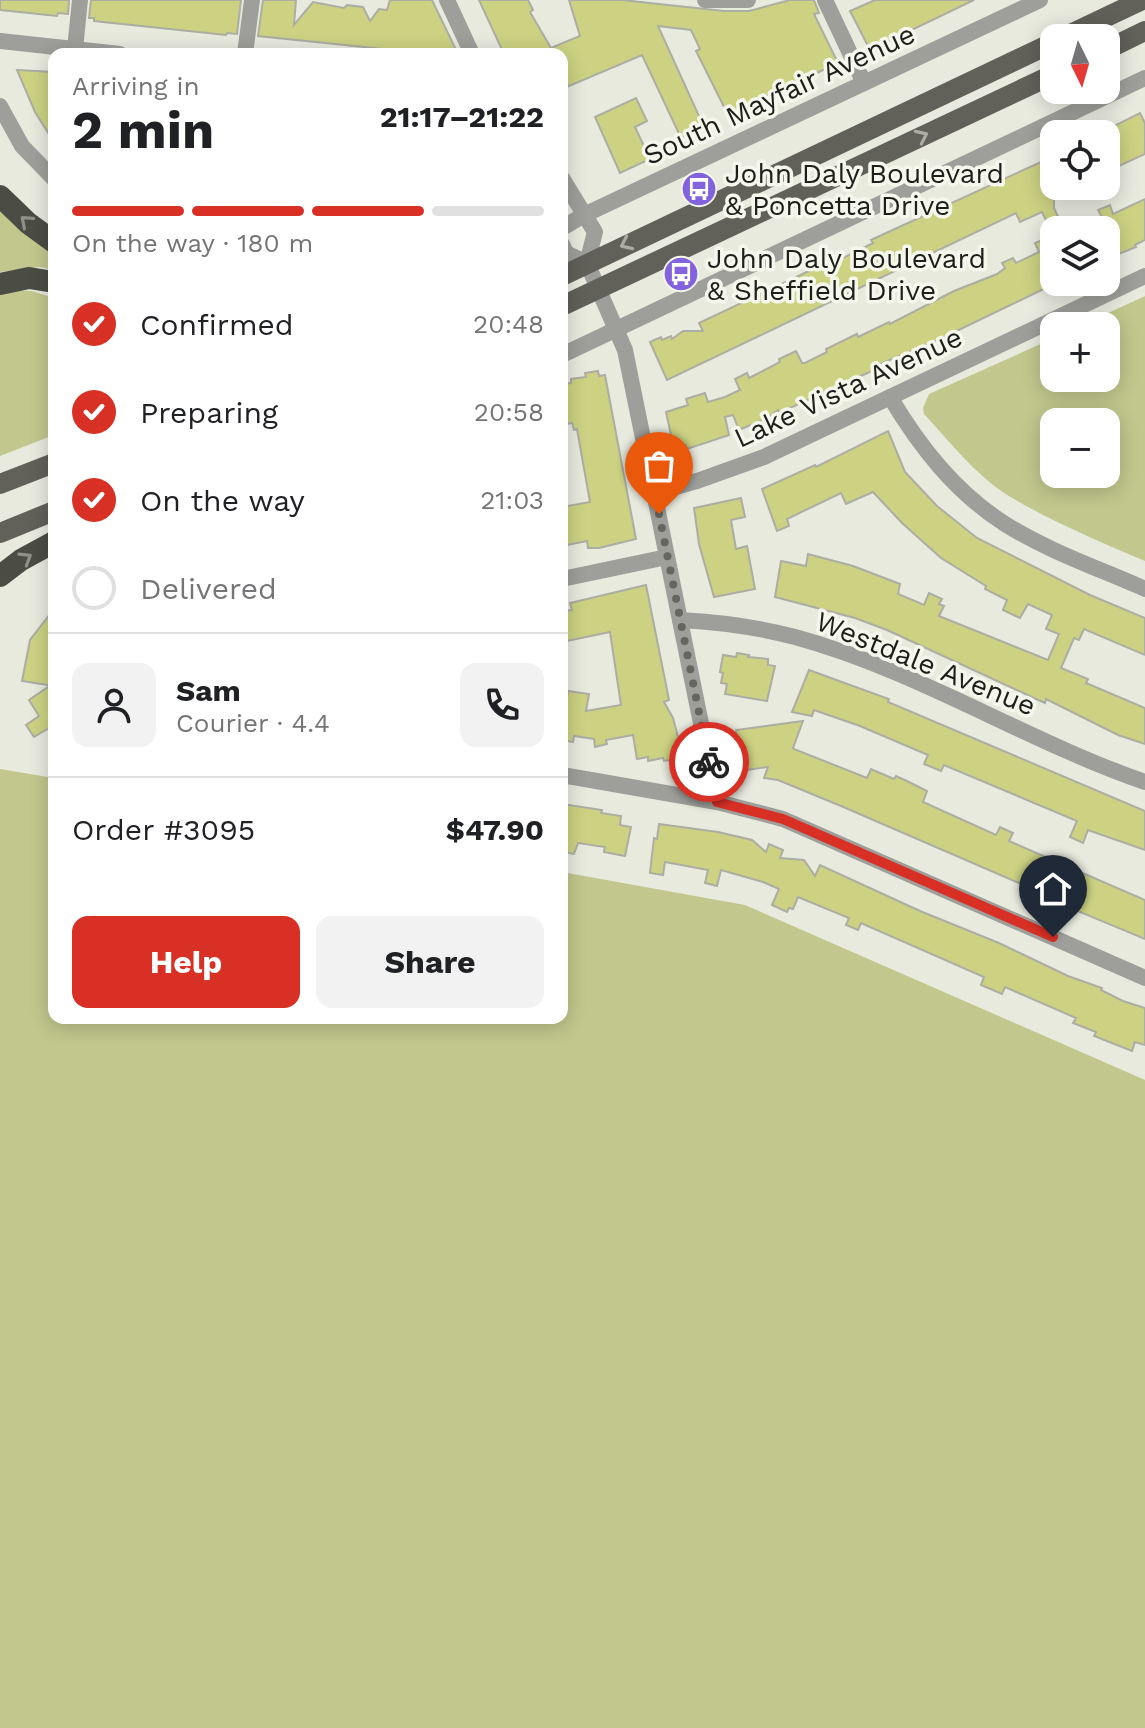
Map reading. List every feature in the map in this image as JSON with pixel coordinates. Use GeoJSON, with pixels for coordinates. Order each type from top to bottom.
{"type":"FeatureCollection","features":[{"type":"Feature","properties":{"kind":"highway"},"geometry":{"type":"LineString","coordinates":[[0,196],[18,215],[48,238]]}},
{"type":"Feature","properties":{"kind":"highway"},"geometry":{"type":"LineString","coordinates":[[0,284],[29,278],[48,281]]}},
{"type":"Feature","properties":{"kind":"highway"},"geometry":{"type":"LineString","coordinates":[[0,576],[48,545]]}},
{"type":"Feature","properties":{"kind":"main road"},"geometry":{"type":"LineString","coordinates":[[1091,24],[1142,0]]}},
{"type":"Feature","properties":{"kind":"main road"},"geometry":{"type":"LineString","coordinates":[[1120,43],[1145,31]]}},
{"type":"Feature","properties":{"kind":"main road"},"geometry":{"type":"LineString","coordinates":[[568,273],[1040,49]]}},
{"type":"Feature","properties":{"kind":"main road"},"geometry":{"type":"LineString","coordinates":[[568,303],[1040,81]]}},
{"type":"Feature","properties":{"kind":"main road"},"geometry":{"type":"LineString","coordinates":[[0,484],[48,465]]}},
{"type":"Feature","properties":{"kind":"main road"},"geometry":{"type":"LineString","coordinates":[[0,533],[48,513]]}},
{"type":"Feature","properties":{"kind":"street"},"geometry":{"type":"LineString","coordinates":[[75,48],[80,0]]}},
{"type":"Feature","properties":{"kind":"street"},"geometry":{"type":"LineString","coordinates":[[246,48],[252,0]]}},
{"type":"Feature","properties":{"kind":"street"},"geometry":{"type":"LineString","coordinates":[[447,0],[469,48]]}},
{"type":"Feature","properties":{"kind":"street"},"geometry":{"type":"LineString","coordinates":[[705,0],[748,0]]}},
{"type":"Feature","properties":{"kind":"street"},"geometry":{"type":"LineString","coordinates":[[825,0],[864,83]]}},
{"type":"Feature","properties":{"kind":"street","name":"South Mayfair Avenue"},"geometry":{"type":"LineString","coordinates":[[568,224],[1037,1]]}},
{"type":"Feature","properties":{"kind":"street"},"geometry":{"type":"LineString","coordinates":[[0,41],[66,48]]}},
{"type":"Feature","properties":{"kind":"street"},"geometry":{"type":"LineString","coordinates":[[568,352],[1145,78]]}},
{"type":"Feature","properties":{"kind":"street"},"geometry":{"type":"LineString","coordinates":[[0,106],[22,146],[48,173]]}},
{"type":"Feature","properties":{"kind":"street"},"geometry":{"type":"LineString","coordinates":[[568,188],[595,232],[587,263],[625,350],[717,802]]}},
{"type":"Feature","properties":{"kind":"street"},"geometry":{"type":"LineString","coordinates":[[568,254],[587,263]]}},
{"type":"Feature","properties":{"kind":"street","name":"Lake Vista Avenue"},"geometry":{"type":"LineString","coordinates":[[654,493],[764,457],[1145,276]]}},
{"type":"Feature","properties":{"kind":"street"},"geometry":{"type":"LineString","coordinates":[[890,397],[922,447],[980,506],[1033,539],[1145,589]]}},
{"type":"Feature","properties":{"kind":"street"},"geometry":{"type":"LineString","coordinates":[[568,578],[667,557]]}},
{"type":"Feature","properties":{"kind":"street","name":"Westdale Avenue"},"geometry":{"type":"LineString","coordinates":[[680,620],[764,630],[824,646],[880,667],[1145,782]]}},
{"type":"Feature","properties":{"kind":"street"},"geometry":{"type":"LineString","coordinates":[[568,776],[717,802],[761,812],[805,827],[1145,978]]}},
{"type":"Feature","properties":{"kind":"green space"},"geometry":{"type":"Polygon","coordinates":[[[0,204],[48,245],[48,269],[0,272],[0,204]]]}},
{"type":"Feature","properties":{"kind":"green space"},"geometry":{"type":"Polygon","coordinates":[[[32,291],[48,296],[48,437],[0,456],[0,292],[32,291]]]}},
{"type":"Feature","properties":{"kind":"green space"},"geometry":{"type":"Polygon","coordinates":[[[1145,296],[1145,561],[1056,521],[993,485],[924,414],[923,408],[929,394],[1040,344],[1040,392],[1120,392],[1120,312],[1110,312],[1145,296]]]}},
{"type":"Feature","properties":{"kind":"green space"},"geometry":{"type":"Polygon","coordinates":[[[0,769],[48,777],[48,1024],[568,1024],[568,873],[745,905],[1145,1080],[1145,1728],[0,1728],[0,769]]]}},
{"type":"Feature","properties":{"kind":"building"},"geometry":{"type":"Polygon","coordinates":[[[0,0],[69,0],[68,14],[58,13],[57,16],[0,10],[0,0]]]}},
{"type":"Feature","properties":{"kind":"building"},"geometry":{"type":"Polygon","coordinates":[[[91,0],[241,0],[237,34],[226,35],[94,21],[94,18],[89,18],[91,0]]]}},
{"type":"Feature","properties":{"kind":"building"},"geometry":{"type":"Polygon","coordinates":[[[263,0],[296,0],[294,25],[313,2],[344,8],[347,5],[363,7],[370,21],[379,9],[387,10],[390,0],[432,0],[455,48],[373,48],[258,36],[263,0]]]}},
{"type":"Feature","properties":{"kind":"building"},"geometry":{"type":"Polygon","coordinates":[[[479,0],[528,0],[533,10],[530,12],[551,48],[501,48],[479,0]]]}},
{"type":"Feature","properties":{"kind":"building"},"geometry":{"type":"Polygon","coordinates":[[[569,0],[622,0],[749,11],[790,0],[814,0],[819,13],[814,14],[838,63],[728,115],[696,51],[700,49],[691,30],[658,26],[704,127],[681,138],[642,55],[568,86],[568,48],[551,48],[580,36],[569,0]]]}},
{"type":"Feature","properties":{"kind":"building"},"geometry":{"type":"Polygon","coordinates":[[[875,0],[974,0],[870,50],[850,11],[875,0]]]}},
{"type":"Feature","properties":{"kind":"building"},"geometry":{"type":"Polygon","coordinates":[[[17,70],[48,72],[48,133],[35,112],[17,70]]]}},
{"type":"Feature","properties":{"kind":"building"},"geometry":{"type":"Polygon","coordinates":[[[636,98],[647,121],[635,127],[650,159],[620,173],[595,117],[636,98]]]}},
{"type":"Feature","properties":{"kind":"building"},"geometry":{"type":"Polygon","coordinates":[[[1140,113],[1145,123],[1145,154],[1120,166],[1120,123],[1140,113]]]}},
{"type":"Feature","properties":{"kind":"building"},"geometry":{"type":"Polygon","coordinates":[[[1040,162],[1040,200],[1054,200],[1058,216],[1044,216],[1042,212],[1020,222],[1016,213],[667,380],[650,342],[661,337],[662,340],[671,336],[672,339],[683,331],[703,331],[699,323],[842,255],[843,258],[873,243],[871,240],[1040,162]]]}},
{"type":"Feature","properties":{"kind":"building"},"geometry":{"type":"Polygon","coordinates":[[[1145,199],[1145,240],[1120,253],[1120,216],[1101,216],[1098,210],[1110,205],[1113,214],[1145,199]]]}},
{"type":"Feature","properties":{"kind":"building"},"geometry":{"type":"Polygon","coordinates":[[[1040,241],[1040,291],[940,339],[875,366],[876,369],[863,375],[779,413],[778,410],[763,422],[739,430],[733,415],[725,417],[729,435],[687,449],[686,445],[674,449],[666,412],[688,405],[686,399],[705,393],[708,402],[725,397],[740,390],[735,379],[747,373],[749,378],[796,351],[805,363],[857,334],[858,337],[890,324],[954,291],[997,274],[1005,268],[1002,263],[1013,258],[1016,263],[1039,252],[1035,243],[1040,241]]]}},
{"type":"Feature","properties":{"kind":"building"},"geometry":{"type":"Polygon","coordinates":[[[598,371],[599,376],[605,375],[636,539],[599,548],[588,548],[587,541],[568,545],[568,506],[590,502],[577,429],[574,430],[572,423],[568,424],[568,383],[571,379],[586,377],[585,373],[598,371]]]}},
{"type":"Feature","properties":{"kind":"building"},"geometry":{"type":"Polygon","coordinates":[[[888,431],[905,472],[937,506],[977,538],[1090,595],[1145,618],[1145,655],[1084,629],[1079,640],[1074,638],[1061,668],[1088,679],[1086,683],[1145,708],[1145,744],[1118,735],[1046,699],[1045,703],[887,630],[855,618],[775,597],[781,561],[806,566],[808,554],[853,566],[900,584],[898,594],[924,605],[929,593],[942,599],[939,604],[944,606],[939,616],[1048,660],[1059,634],[1046,629],[1052,615],[1028,604],[1020,618],[1003,610],[1007,600],[985,589],[986,586],[941,558],[873,492],[846,504],[841,493],[787,519],[789,526],[777,531],[762,489],[816,467],[888,431]]]}},
{"type":"Feature","properties":{"kind":"building"},"geometry":{"type":"Polygon","coordinates":[[[741,498],[745,517],[731,520],[736,549],[747,546],[755,589],[714,597],[699,544],[694,508],[741,498]]]}},
{"type":"Feature","properties":{"kind":"building"},"geometry":{"type":"Polygon","coordinates":[[[646,585],[669,700],[664,702],[673,718],[680,744],[676,745],[678,759],[637,759],[633,735],[606,740],[607,744],[595,747],[594,739],[574,736],[573,742],[568,741],[568,691],[589,694],[586,711],[621,705],[610,632],[568,641],[570,603],[646,585]]]}},
{"type":"Feature","properties":{"kind":"building"},"geometry":{"type":"Polygon","coordinates":[[[48,617],[48,685],[22,681],[30,640],[48,617]]]}},
{"type":"Feature","properties":{"kind":"building"},"geometry":{"type":"Polygon","coordinates":[[[737,653],[768,659],[768,665],[775,666],[767,701],[725,694],[727,684],[721,683],[723,673],[720,672],[723,655],[736,657],[737,653]]]}},
{"type":"Feature","properties":{"kind":"building"},"geometry":{"type":"Polygon","coordinates":[[[809,670],[889,699],[888,702],[1145,811],[1145,850],[1088,830],[1083,843],[1070,837],[1077,821],[944,765],[941,771],[924,764],[928,755],[860,726],[814,710],[812,716],[792,712],[809,670]]]}},
{"type":"Feature","properties":{"kind":"building"},"geometry":{"type":"Polygon","coordinates":[[[48,687],[48,729],[34,737],[26,725],[39,716],[29,700],[48,687]]]}},
{"type":"Feature","properties":{"kind":"building"},"geometry":{"type":"Polygon","coordinates":[[[803,721],[794,749],[867,778],[871,769],[894,779],[896,776],[927,791],[923,802],[996,835],[1000,827],[1013,833],[1009,841],[1145,900],[1145,939],[1027,890],[1028,887],[841,806],[778,780],[764,778],[768,767],[739,771],[736,730],[803,721]]]}},
{"type":"Feature","properties":{"kind":"building"},"geometry":{"type":"Polygon","coordinates":[[[568,805],[621,816],[620,825],[631,827],[625,856],[604,852],[605,847],[578,843],[574,854],[568,853],[568,805]]]}},
{"type":"Feature","properties":{"kind":"building"},"geometry":{"type":"Polygon","coordinates":[[[659,824],[752,840],[766,852],[769,844],[783,850],[780,858],[804,860],[815,876],[820,865],[1068,976],[1102,988],[1123,1001],[1145,1008],[1145,1045],[1135,1042],[1132,1051],[1094,1036],[1096,1032],[1073,1023],[1076,1018],[1005,987],[1002,994],[981,985],[984,977],[861,923],[858,930],[846,925],[849,918],[798,897],[793,909],[789,908],[787,912],[772,905],[779,889],[763,882],[721,870],[717,886],[705,883],[708,870],[665,862],[663,875],[650,873],[659,824]]]}},
{"type":"Feature","properties":{"kind":"way so far"},"geometry":{"type":"LineString","coordinates":[[659,514],[709,762]]}},
{"type":"Feature","properties":{"kind":"place","name":"John Daly Boulevard & Poncetta Drive"},"geometry":{"type":"Point","coordinates":[699,189]}},
{"type":"Feature","properties":{"kind":"place","name":"John Daly Boulevard & Sheffield Drive"},"geometry":{"type":"Point","coordinates":[681,274]}},
{"type":"Feature","properties":{"kind":"route"},"geometry":{"type":"LineString","coordinates":[[709,762],[717,802],[761,812],[805,827],[1053,937]]}}]}
